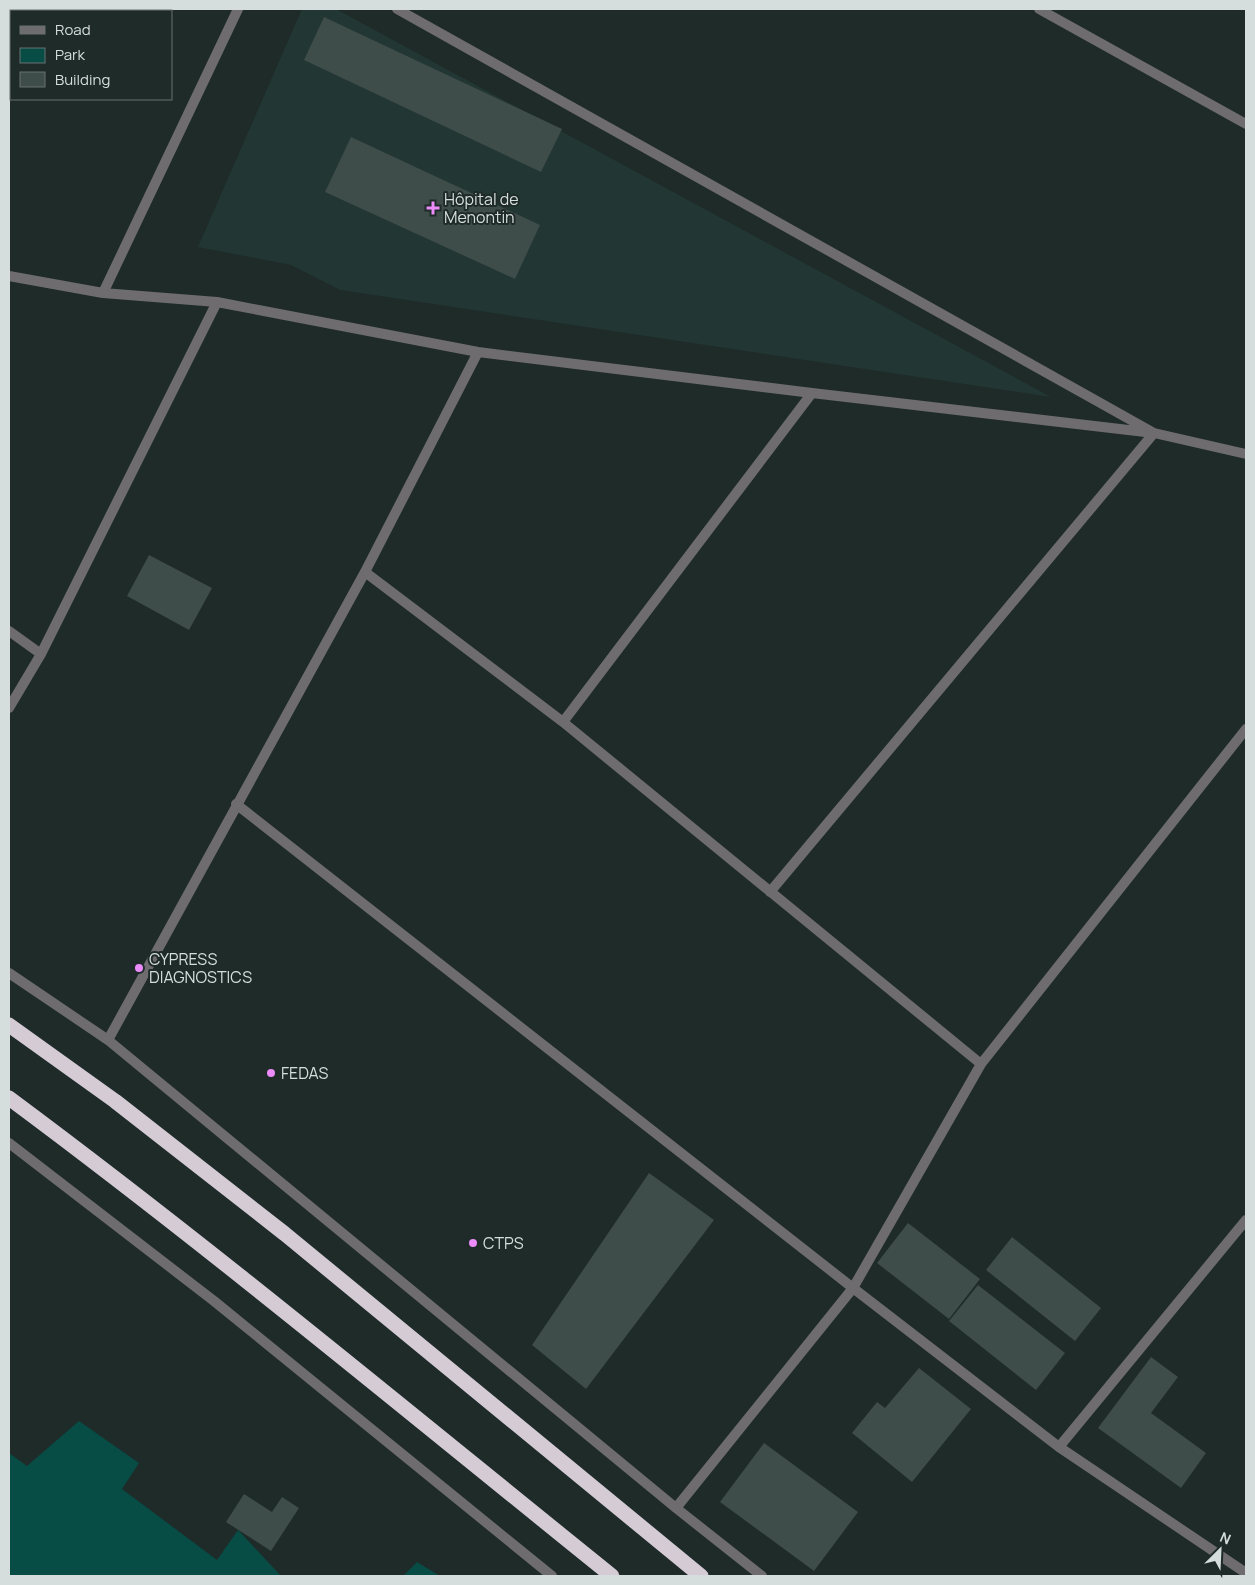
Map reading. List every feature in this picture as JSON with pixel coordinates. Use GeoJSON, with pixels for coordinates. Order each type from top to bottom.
{"type":"FeatureCollection","features":[{"type":"Feature","properties":{"kind":"highway"},"geometry":{"type":"LineString","coordinates":[[9,1024],[116,1101],[285,1234],[701,1576]]}},
{"type":"Feature","properties":{"kind":"highway"},"geometry":{"type":"LineString","coordinates":[[9,1098],[246,1280],[612,1576]]}},
{"type":"Feature","properties":{"kind":"street"},"geometry":{"type":"LineString","coordinates":[[103,293],[238,9]]}},
{"type":"Feature","properties":{"kind":"street"},"geometry":{"type":"LineString","coordinates":[[397,9],[1154,433]]}},
{"type":"Feature","properties":{"kind":"street"},"geometry":{"type":"LineString","coordinates":[[1039,9],[1246,124]]}},
{"type":"Feature","properties":{"kind":"street"},"geometry":{"type":"LineString","coordinates":[[9,276],[103,293],[218,302],[478,352],[812,394],[1154,433],[1246,454]]}},
{"type":"Feature","properties":{"kind":"street"},"geometry":{"type":"LineString","coordinates":[[9,708],[41,654],[218,302]]}},
{"type":"Feature","properties":{"kind":"street"},"geometry":{"type":"LineString","coordinates":[[108,1040],[365,572],[478,352]]}},
{"type":"Feature","properties":{"kind":"street"},"geometry":{"type":"LineString","coordinates":[[563,722],[812,394]]}},
{"type":"Feature","properties":{"kind":"street"},"geometry":{"type":"LineString","coordinates":[[770,892],[1154,433]]}},
{"type":"Feature","properties":{"kind":"street"},"geometry":{"type":"LineString","coordinates":[[365,572],[563,722],[981,1064]]}},
{"type":"Feature","properties":{"kind":"street"},"geometry":{"type":"LineString","coordinates":[[9,631],[41,654]]}},
{"type":"Feature","properties":{"kind":"street"},"geometry":{"type":"LineString","coordinates":[[676,1508],[853,1288],[981,1064],[1246,729]]}},
{"type":"Feature","properties":{"kind":"street"},"geometry":{"type":"LineString","coordinates":[[236,804],[853,1288],[1059,1447],[1246,1573]]}},
{"type":"Feature","properties":{"kind":"street"},"geometry":{"type":"LineString","coordinates":[[9,973],[108,1040],[676,1508],[762,1576]]}},
{"type":"Feature","properties":{"kind":"street"},"geometry":{"type":"LineString","coordinates":[[9,1143],[221,1307],[552,1576]]}},
{"type":"Feature","properties":{"kind":"street"},"geometry":{"type":"LineString","coordinates":[[1059,1447],[1246,1220]]}},
{"type":"Feature","properties":{"kind":"shaded area"},"geometry":{"type":"Polygon","coordinates":[[[302,9],[336,9],[1051,397],[340,290],[291,265],[198,247],[302,9]]]}},
{"type":"Feature","properties":{"kind":"green space"},"geometry":{"type":"Polygon","coordinates":[[[79,1421],[139,1463],[122,1489],[217,1560],[238,1530],[281,1576],[9,1576],[9,1453],[27,1466],[79,1421]]]}},
{"type":"Feature","properties":{"kind":"green space"},"geometry":{"type":"Polygon","coordinates":[[[417,1562],[440,1576],[403,1576],[417,1562]]]}},
{"type":"Feature","properties":{"kind":"building"},"geometry":{"type":"Polygon","coordinates":[[[324,17],[562,129],[541,172],[304,60],[324,17]]]}},
{"type":"Feature","properties":{"kind":"building","name":"Hôpital de Menontin"},"geometry":{"type":"Polygon","coordinates":[[[351,137],[540,225],[515,279],[325,192],[351,137]]]}},
{"type":"Feature","properties":{"kind":"building"},"geometry":{"type":"Polygon","coordinates":[[[149,555],[212,588],[189,630],[127,596],[149,555]]]}},
{"type":"Feature","properties":{"kind":"building"},"geometry":{"type":"Polygon","coordinates":[[[649,1173],[714,1220],[586,1389],[532,1345],[649,1173]]]}},
{"type":"Feature","properties":{"kind":"building"},"geometry":{"type":"Polygon","coordinates":[[[908,1223],[980,1279],[949,1319],[877,1263],[908,1223]]]}},
{"type":"Feature","properties":{"kind":"building"},"geometry":{"type":"Polygon","coordinates":[[[1012,1237],[1101,1308],[1075,1341],[986,1270],[1012,1237]]]}},
{"type":"Feature","properties":{"kind":"building"},"geometry":{"type":"Polygon","coordinates":[[[978,1285],[1065,1353],[1036,1390],[949,1321],[978,1285]]]}},
{"type":"Feature","properties":{"kind":"building"},"geometry":{"type":"Polygon","coordinates":[[[1151,1357],[1178,1377],[1151,1413],[1206,1453],[1181,1488],[1098,1428],[1151,1357]]]}},
{"type":"Feature","properties":{"kind":"building"},"geometry":{"type":"Polygon","coordinates":[[[919,1368],[971,1409],[912,1482],[852,1433],[877,1402],[885,1408],[919,1368]]]}},
{"type":"Feature","properties":{"kind":"building"},"geometry":{"type":"Polygon","coordinates":[[[764,1443],[858,1512],[814,1571],[720,1502],[764,1443]]]}},
{"type":"Feature","properties":{"kind":"building"},"geometry":{"type":"Polygon","coordinates":[[[244,1494],[272,1512],[282,1497],[299,1508],[271,1551],[226,1522],[244,1494]]]}},
{"type":"Feature","properties":{"kind":"place","name":"Hôpital de Menontin"},"geometry":{"type":"Point","coordinates":[433,208]}},
{"type":"Feature","properties":{"kind":"place","name":"CYPRESS DIAGNOSTICS"},"geometry":{"type":"Point","coordinates":[139,968]}},
{"type":"Feature","properties":{"kind":"place","name":"FEDAS"},"geometry":{"type":"Point","coordinates":[271,1073]}},
{"type":"Feature","properties":{"kind":"place","name":"CTPS"},"geometry":{"type":"Point","coordinates":[473,1243]}}]}
